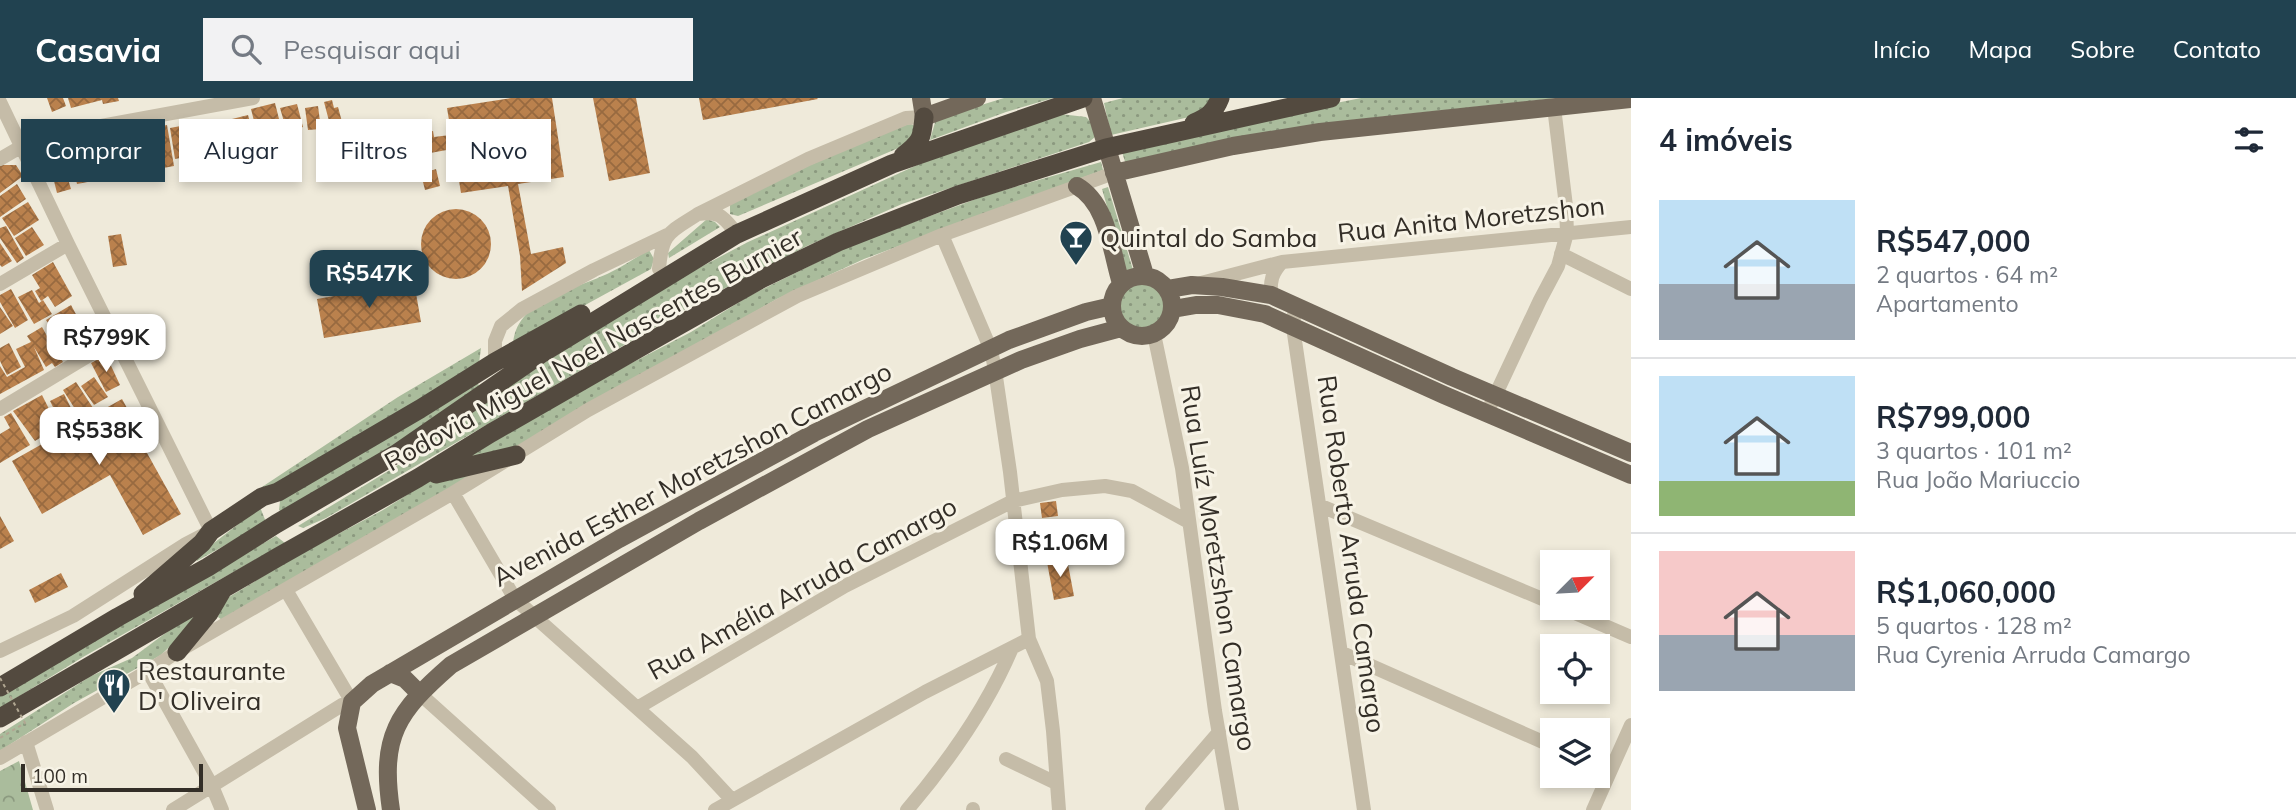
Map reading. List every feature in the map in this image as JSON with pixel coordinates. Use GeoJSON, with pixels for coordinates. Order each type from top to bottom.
{"type":"FeatureCollection","features":[{"type":"Feature","properties":{"kind":"highway","name":"Rodovia Miguel Noel Nascentes Burnier"},"geometry":{"type":"LineString","coordinates":[[0,687],[396,454],[664,271],[737,234],[892,164],[1083,98]]}},
{"type":"Feature","properties":{"kind":"highway"},"geometry":{"type":"LineString","coordinates":[[1150,138],[1207,117],[1214,111],[1220,98]]}},
{"type":"Feature","properties":{"kind":"highway","name":"Rodovia Miguel Noel Nascentes Burnier"},"geometry":{"type":"LineString","coordinates":[[0,718],[761,279],[838,242],[958,195],[1106,148],[1331,98]]}},
{"type":"Feature","properties":{"kind":"highway"},"geometry":{"type":"LineString","coordinates":[[892,164],[916,145],[923,135],[923,107]]}},
{"type":"Feature","properties":{"kind":"highway"},"geometry":{"type":"LineString","coordinates":[[118,617],[202,543],[211,531],[262,497],[278,492],[495,362],[664,271]]}},
{"type":"Feature","properties":{"kind":"highway"},"geometry":{"type":"LineString","coordinates":[[418,478],[516,455]]}},
{"type":"Feature","properties":{"kind":"highway"},"geometry":{"type":"LineString","coordinates":[[278,492],[272,501],[276,524],[284,531],[299,537],[317,535]]}},
{"type":"Feature","properties":{"kind":"highway"},"geometry":{"type":"LineString","coordinates":[[177,652],[209,613],[223,588]]}},
{"type":"Feature","properties":{"kind":"main road"},"geometry":{"type":"LineString","coordinates":[[932,98],[951,106]]}},
{"type":"Feature","properties":{"kind":"main road"},"geometry":{"type":"LineString","coordinates":[[923,107],[951,106],[977,98]]}},
{"type":"Feature","properties":{"kind":"main road"},"geometry":{"type":"LineString","coordinates":[[1092,98],[1145,275]]}},
{"type":"Feature","properties":{"kind":"main road"},"geometry":{"type":"LineString","coordinates":[[1114,173],[1233,146],[1320,132],[1631,99]]}},
{"type":"Feature","properties":{"kind":"main road"},"geometry":{"type":"LineString","coordinates":[[1077,186],[1088,193],[1097,204],[1121,283]]}},
{"type":"Feature","properties":{"kind":"main road"},"geometry":{"type":"LineString","coordinates":[[1145,275],[1154,277],[1168,289],[1172,298],[1172,309],[1170,319],[1163,328],[1154,334],[1137,336],[1121,328],[1112,306],[1116,290],[1121,283],[1132,276],[1145,275]]}},
{"type":"Feature","properties":{"kind":"main road"},"geometry":{"type":"LineString","coordinates":[[1168,289],[1192,285],[1271,295],[1631,453]]}},
{"type":"Feature","properties":{"kind":"main road"},"geometry":{"type":"LineString","coordinates":[[1172,309],[1196,304],[1219,305],[1265,314],[1631,475]]}},
{"type":"Feature","properties":{"kind":"main road","name":"Avenida Esther Moretzshon Camargo"},"geometry":{"type":"LineString","coordinates":[[352,702],[372,684],[390,673],[760,461],[870,405],[1009,341],[1086,312],[1112,306]]}},
{"type":"Feature","properties":{"kind":"main road","name":"Avenida Esther Moretzshon Camargo"},"geometry":{"type":"LineString","coordinates":[[414,700],[451,665],[824,451],[995,370],[1080,339],[1121,328]]}},
{"type":"Feature","properties":{"kind":"main road"},"geometry":{"type":"LineString","coordinates":[[390,673],[405,679],[414,700],[391,740],[387,761],[391,810]]}},
{"type":"Feature","properties":{"kind":"main road"},"geometry":{"type":"LineString","coordinates":[[352,702],[350,736],[367,810]]}},
{"type":"Feature","properties":{"kind":"main road"},"geometry":{"type":"LineString","coordinates":[[350,736],[363,753],[370,755],[389,752]]}},
{"type":"Feature","properties":{"kind":"street"},"geometry":{"type":"LineString","coordinates":[[139,119],[253,98]]}},
{"type":"Feature","properties":{"kind":"street"},"geometry":{"type":"LineString","coordinates":[[0,102],[21,146],[0,159]]}},
{"type":"Feature","properties":{"kind":"street"},"geometry":{"type":"LineString","coordinates":[[495,362],[495,341],[501,326],[522,309],[667,235],[698,214],[808,159],[906,118],[923,107]]}},
{"type":"Feature","properties":{"kind":"street"},"geometry":{"type":"LineString","coordinates":[[1487,413],[1558,266],[1567,233],[1554,107]]}},
{"type":"Feature","properties":{"kind":"street"},"geometry":{"type":"LineString","coordinates":[[0,758],[177,652],[453,493],[588,410],[763,313],[942,235],[1114,173]]}},
{"type":"Feature","properties":{"kind":"street"},"geometry":{"type":"LineString","coordinates":[[0,651],[72,616],[211,531],[38,182]]}},
{"type":"Feature","properties":{"kind":"street"},"geometry":{"type":"LineString","coordinates":[[698,214],[719,214],[737,234]]}},
{"type":"Feature","properties":{"kind":"street","name":"Rua Anita Moretzshon"},"geometry":{"type":"LineString","coordinates":[[1192,285],[1282,262],[1631,228]]}},
{"type":"Feature","properties":{"kind":"street"},"geometry":{"type":"LineString","coordinates":[[664,271],[661,247],[667,235]]}},
{"type":"Feature","properties":{"kind":"street"},"geometry":{"type":"LineString","coordinates":[[942,235],[990,350],[995,370],[1029,639],[1047,681],[1054,731],[1059,810]]}},
{"type":"Feature","properties":{"kind":"street"},"geometry":{"type":"LineString","coordinates":[[0,284],[68,244]]}},
{"type":"Feature","properties":{"kind":"street"},"geometry":{"type":"LineString","coordinates":[[1561,254],[1631,289]]}},
{"type":"Feature","properties":{"kind":"street"},"geometry":{"type":"LineString","coordinates":[[1271,295],[1272,273],[1282,262]]}},
{"type":"Feature","properties":{"kind":"street","name":"Rua Roberto Arruda Camargo"},"geometry":{"type":"LineString","coordinates":[[1295,306],[1293,327],[1364,810]]}},
{"type":"Feature","properties":{"kind":"street","name":"Rua Luíz Moretzshon Camargo"},"geometry":{"type":"LineString","coordinates":[[1154,334],[1182,468],[1232,810]]}},
{"type":"Feature","properties":{"kind":"street"},"geometry":{"type":"LineString","coordinates":[[0,409],[116,339]]}},
{"type":"Feature","properties":{"kind":"street","name":"Rua Amélia Arruda Camargo"},"geometry":{"type":"LineString","coordinates":[[637,708],[845,586],[1013,501],[1062,489],[1105,486],[1132,491],[1189,522]]}},
{"type":"Feature","properties":{"kind":"street"},"geometry":{"type":"LineString","coordinates":[[453,493],[516,599],[692,757],[732,800]]}},
{"type":"Feature","properties":{"kind":"street"},"geometry":{"type":"LineString","coordinates":[[1321,506],[1540,598]]}},
{"type":"Feature","properties":{"kind":"street"},"geometry":{"type":"LineString","coordinates":[[173,810],[342,705],[352,702],[286,590]]}},
{"type":"Feature","properties":{"kind":"street"},"geometry":{"type":"LineString","coordinates":[[1592,620],[1631,637]]}},
{"type":"Feature","properties":{"kind":"street"},"geometry":{"type":"LineString","coordinates":[[715,810],[925,692],[1029,639]]}},
{"type":"Feature","properties":{"kind":"street"},"geometry":{"type":"LineString","coordinates":[[906,810],[935,777],[963,736],[1004,667],[1012,648]]}},
{"type":"Feature","properties":{"kind":"street"},"geometry":{"type":"LineString","coordinates":[[1342,653],[1540,742]]}},
{"type":"Feature","properties":{"kind":"street"},"geometry":{"type":"LineString","coordinates":[[148,671],[212,786],[222,810]]}},
{"type":"Feature","properties":{"kind":"street"},"geometry":{"type":"LineString","coordinates":[[414,700],[549,810]]}},
{"type":"Feature","properties":{"kind":"street"},"geometry":{"type":"LineString","coordinates":[[319,720],[330,719],[350,736]]}},
{"type":"Feature","properties":{"kind":"street"},"geometry":{"type":"LineString","coordinates":[[1610,759],[1631,725]]}},
{"type":"Feature","properties":{"kind":"street"},"geometry":{"type":"LineString","coordinates":[[1153,810],[1219,732]]}},
{"type":"Feature","properties":{"kind":"street"},"geometry":{"type":"LineString","coordinates":[[26,743],[47,810]]}},
{"type":"Feature","properties":{"kind":"street"},"geometry":{"type":"LineString","coordinates":[[1006,759],[1056,783]]}},
{"type":"Feature","properties":{"kind":"street"},"geometry":{"type":"LineString","coordinates":[[1593,810],[1599,788]]}},
{"type":"Feature","properties":{"kind":"path"},"geometry":{"type":"LineString","coordinates":[[0,678],[24,723],[0,738]]}},
{"type":"Feature","properties":{"kind":"green space"},"geometry":{"type":"Polygon","coordinates":[[[1004,98],[1053,98],[930,140],[936,119],[1004,98]]]}},
{"type":"Feature","properties":{"kind":"green space"},"geometry":{"type":"Polygon","coordinates":[[[1123,98],[1212,98],[1198,115],[1111,135],[1104,103],[1123,98]]]}},
{"type":"Feature","properties":{"kind":"green space"},"geometry":{"type":"Polygon","coordinates":[[[1361,98],[1558,98],[1362,119],[1126,165],[1122,152],[1261,118],[1361,98]]]}},
{"type":"Feature","properties":{"kind":"green space"},"geometry":{"type":"Polygon","coordinates":[[[1060,114],[1086,117],[1094,125],[1095,137],[1089,142],[902,204],[807,246],[702,300],[326,518],[303,528],[298,526],[403,462],[467,414],[648,295],[748,242],[926,161],[1060,114]]]}},
{"type":"Feature","properties":{"kind":"green space"},"geometry":{"type":"Polygon","coordinates":[[[911,124],[917,127],[908,144],[738,216],[730,214],[730,202],[891,128],[911,124]]]}},
{"type":"Feature","properties":{"kind":"green space"},"geometry":{"type":"Polygon","coordinates":[[[1101,162],[1103,170],[864,259],[777,299],[516,448],[465,459],[580,390],[691,332],[749,296],[854,244],[987,195],[1101,162]]]}},
{"type":"Feature","properties":{"kind":"green space"},"geometry":{"type":"Polygon","coordinates":[[[1108,187],[1134,273],[1127,276],[1102,189],[1108,187]]]}},
{"type":"Feature","properties":{"kind":"green space"},"geometry":{"type":"Polygon","coordinates":[[[707,219],[720,227],[669,258],[668,253],[707,219]]]}},
{"type":"Feature","properties":{"kind":"green space"},"geometry":{"type":"Polygon","coordinates":[[[649,250],[654,259],[651,269],[513,347],[516,330],[535,306],[616,270],[649,250]]]}},
{"type":"Feature","properties":{"kind":"green space"},"geometry":{"type":"Polygon","coordinates":[[[1143,281],[1160,288],[1167,305],[1160,322],[1143,329],[1126,322],[1119,305],[1126,288],[1143,281]]]}},
{"type":"Feature","properties":{"kind":"green space"},"geometry":{"type":"Polygon","coordinates":[[[481,348],[479,363],[279,484],[218,516],[398,397],[481,348]]]}},
{"type":"Feature","properties":{"kind":"green space"},"geometry":{"type":"Polygon","coordinates":[[[477,381],[479,386],[401,442],[283,513],[279,510],[280,501],[477,381]]]}},
{"type":"Feature","properties":{"kind":"green space"},"geometry":{"type":"Polygon","coordinates":[[[482,467],[454,486],[222,620],[218,617],[229,597],[295,557],[383,510],[429,481],[482,467]]]}},
{"type":"Feature","properties":{"kind":"green space"},"geometry":{"type":"Polygon","coordinates":[[[260,507],[266,522],[197,561],[196,557],[260,507]]]}},
{"type":"Feature","properties":{"kind":"green space"},"geometry":{"type":"Polygon","coordinates":[[[276,536],[285,543],[83,657],[0,708],[0,693],[276,536]]]}},
{"type":"Feature","properties":{"kind":"green space"},"geometry":{"type":"Polygon","coordinates":[[[197,614],[199,618],[161,655],[74,703],[0,751],[0,734],[91,676],[132,658],[175,626],[197,614]]]}},
{"type":"Feature","properties":{"kind":"green space"},"geometry":{"type":"Polygon","coordinates":[[[19,761],[33,810],[0,810],[0,771],[19,761]]]}},
{"type":"Feature","properties":{"kind":"building"},"geometry":{"type":"Polygon","coordinates":[[[47,98],[63,98],[66,106],[52,112],[47,98]]]}},
{"type":"Feature","properties":{"kind":"building"},"geometry":{"type":"Polygon","coordinates":[[[68,98],[118,98],[119,101],[103,104],[102,100],[71,108],[68,98]]]}},
{"type":"Feature","properties":{"kind":"building"},"geometry":{"type":"Polygon","coordinates":[[[511,98],[552,98],[564,177],[551,179],[551,119],[449,119],[447,108],[511,98]]]}},
{"type":"Feature","properties":{"kind":"building"},"geometry":{"type":"Polygon","coordinates":[[[593,98],[636,98],[650,173],[609,181],[593,98]]]}},
{"type":"Feature","properties":{"kind":"building"},"geometry":{"type":"Polygon","coordinates":[[[699,98],[817,98],[818,99],[703,120],[699,98]]]}},
{"type":"Feature","properties":{"kind":"building"},"geometry":{"type":"Polygon","coordinates":[[[332,100],[334,108],[338,107],[341,119],[328,119],[324,102],[332,100]]]}},
{"type":"Feature","properties":{"kind":"building"},"geometry":{"type":"Polygon","coordinates":[[[275,103],[279,119],[254,119],[251,109],[275,103]]]}},
{"type":"Feature","properties":{"kind":"building"},"geometry":{"type":"Polygon","coordinates":[[[297,104],[301,119],[283,119],[280,108],[297,104]]]}},
{"type":"Feature","properties":{"kind":"building"},"geometry":{"type":"Polygon","coordinates":[[[318,106],[320,119],[316,119],[316,129],[308,130],[305,108],[318,106]]]}},
{"type":"Feature","properties":{"kind":"building"},"geometry":{"type":"Polygon","coordinates":[[[248,115],[249,119],[232,119],[248,115]]]}},
{"type":"Feature","properties":{"kind":"building"},"geometry":{"type":"Polygon","coordinates":[[[165,125],[174,166],[165,168],[165,125]]]}},
{"type":"Feature","properties":{"kind":"building"},"geometry":{"type":"Polygon","coordinates":[[[179,126],[179,158],[175,159],[170,128],[179,126]]]}},
{"type":"Feature","properties":{"kind":"building"},"geometry":{"type":"Polygon","coordinates":[[[432,131],[434,137],[446,136],[446,150],[432,153],[432,131]]]}},
{"type":"Feature","properties":{"kind":"building"},"geometry":{"type":"Polygon","coordinates":[[[16,165],[21,177],[0,193],[0,166],[16,165]]]}},
{"type":"Feature","properties":{"kind":"building"},"geometry":{"type":"Polygon","coordinates":[[[436,169],[440,186],[425,190],[423,182],[432,182],[432,170],[436,169]]]}},
{"type":"Feature","properties":{"kind":"building"},"geometry":{"type":"Polygon","coordinates":[[[54,182],[69,182],[71,189],[57,193],[54,182]]]}},
{"type":"Feature","properties":{"kind":"building"},"geometry":{"type":"Polygon","coordinates":[[[459,182],[531,182],[518,184],[531,254],[563,247],[566,263],[522,291],[520,256],[508,186],[461,193],[459,182]]]}},
{"type":"Feature","properties":{"kind":"building"},"geometry":{"type":"Polygon","coordinates":[[[17,184],[26,199],[0,217],[0,196],[17,184]]]}},
{"type":"Feature","properties":{"kind":"building"},"geometry":{"type":"Polygon","coordinates":[[[28,202],[39,220],[14,236],[2,218],[28,202]]]}},
{"type":"Feature","properties":{"kind":"building"},"geometry":{"type":"Polygon","coordinates":[[[456,209],[481,219],[491,244],[481,269],[456,279],[431,269],[421,244],[431,219],[456,209]]]}},
{"type":"Feature","properties":{"kind":"building"},"geometry":{"type":"Polygon","coordinates":[[[6,226],[24,258],[17,263],[0,238],[0,228],[6,226]]]}},
{"type":"Feature","properties":{"kind":"building"},"geometry":{"type":"Polygon","coordinates":[[[32,227],[44,245],[26,256],[15,238],[32,227]]]}},
{"type":"Feature","properties":{"kind":"building"},"geometry":{"type":"Polygon","coordinates":[[[121,234],[127,265],[113,267],[108,236],[121,234]]]}},
{"type":"Feature","properties":{"kind":"building"},"geometry":{"type":"Polygon","coordinates":[[[0,243],[12,261],[2,267],[0,265],[0,243]]]}},
{"type":"Feature","properties":{"kind":"building"},"geometry":{"type":"Polygon","coordinates":[[[53,262],[72,296],[55,307],[48,296],[41,301],[35,291],[40,288],[32,275],[53,262]]]}},
{"type":"Feature","properties":{"kind":"building"},"geometry":{"type":"Polygon","coordinates":[[[414,282],[421,322],[324,338],[317,299],[414,282]]]}},
{"type":"Feature","properties":{"kind":"building"},"geometry":{"type":"Polygon","coordinates":[[[11,289],[28,320],[15,328],[0,302],[0,295],[11,289]]]}},
{"type":"Feature","properties":{"kind":"building"},"geometry":{"type":"Polygon","coordinates":[[[32,290],[39,303],[43,300],[52,314],[34,324],[18,297],[32,290]]]}},
{"type":"Feature","properties":{"kind":"building"},"geometry":{"type":"Polygon","coordinates":[[[71,305],[78,318],[58,330],[61,335],[85,320],[94,334],[73,347],[75,351],[63,359],[59,352],[64,349],[57,337],[50,341],[63,362],[55,367],[52,363],[46,367],[34,347],[44,370],[0,394],[0,366],[7,377],[25,367],[16,349],[31,342],[27,336],[42,327],[47,336],[54,332],[46,320],[71,305]]]}},
{"type":"Feature","properties":{"kind":"building"},"geometry":{"type":"Polygon","coordinates":[[[0,307],[13,326],[0,334],[0,307]]]}},
{"type":"Feature","properties":{"kind":"building"},"geometry":{"type":"Polygon","coordinates":[[[9,343],[21,367],[7,375],[0,361],[0,348],[9,343]]]}},
{"type":"Feature","properties":{"kind":"building"},"geometry":{"type":"Polygon","coordinates":[[[106,355],[120,385],[106,392],[91,363],[106,355]]]}},
{"type":"Feature","properties":{"kind":"building"},"geometry":{"type":"Polygon","coordinates":[[[94,377],[108,397],[94,405],[81,386],[94,377]]]}},
{"type":"Feature","properties":{"kind":"building"},"geometry":{"type":"Polygon","coordinates":[[[76,382],[95,411],[82,420],[63,390],[76,382]]]}},
{"type":"Feature","properties":{"kind":"building"},"geometry":{"type":"Polygon","coordinates":[[[64,394],[77,420],[63,427],[50,401],[64,394]]]}},
{"type":"Feature","properties":{"kind":"building"},"geometry":{"type":"Polygon","coordinates":[[[42,395],[58,427],[35,441],[13,411],[42,395]]]}},
{"type":"Feature","properties":{"kind":"building"},"geometry":{"type":"Polygon","coordinates":[[[122,399],[146,442],[142,444],[181,514],[143,535],[110,475],[42,514],[12,461],[122,399]]]}},
{"type":"Feature","properties":{"kind":"building"},"geometry":{"type":"Polygon","coordinates":[[[11,413],[30,445],[0,463],[0,434],[10,428],[4,417],[11,413]]]}},
{"type":"Feature","properties":{"kind":"building"},"geometry":{"type":"Polygon","coordinates":[[[1056,501],[1058,516],[1042,518],[1040,503],[1056,501]]]}},
{"type":"Feature","properties":{"kind":"building"},"geometry":{"type":"Polygon","coordinates":[[[0,516],[14,541],[0,549],[0,516]]]}},
{"type":"Feature","properties":{"kind":"building"},"geometry":{"type":"Polygon","coordinates":[[[1067,559],[1074,596],[1054,600],[1047,562],[1067,559]]]}},
{"type":"Feature","properties":{"kind":"building"},"geometry":{"type":"Polygon","coordinates":[[[61,573],[68,587],[35,603],[29,590],[61,573]]]}},
{"type":"Feature","properties":{"kind":"place","name":"Quintal do Samba"},"geometry":{"type":"Point","coordinates":[1076,267]}},
{"type":"Feature","properties":{"kind":"place","name":"Restaurante D' Oliveira"},"geometry":{"type":"Point","coordinates":[114,715]}}]}
